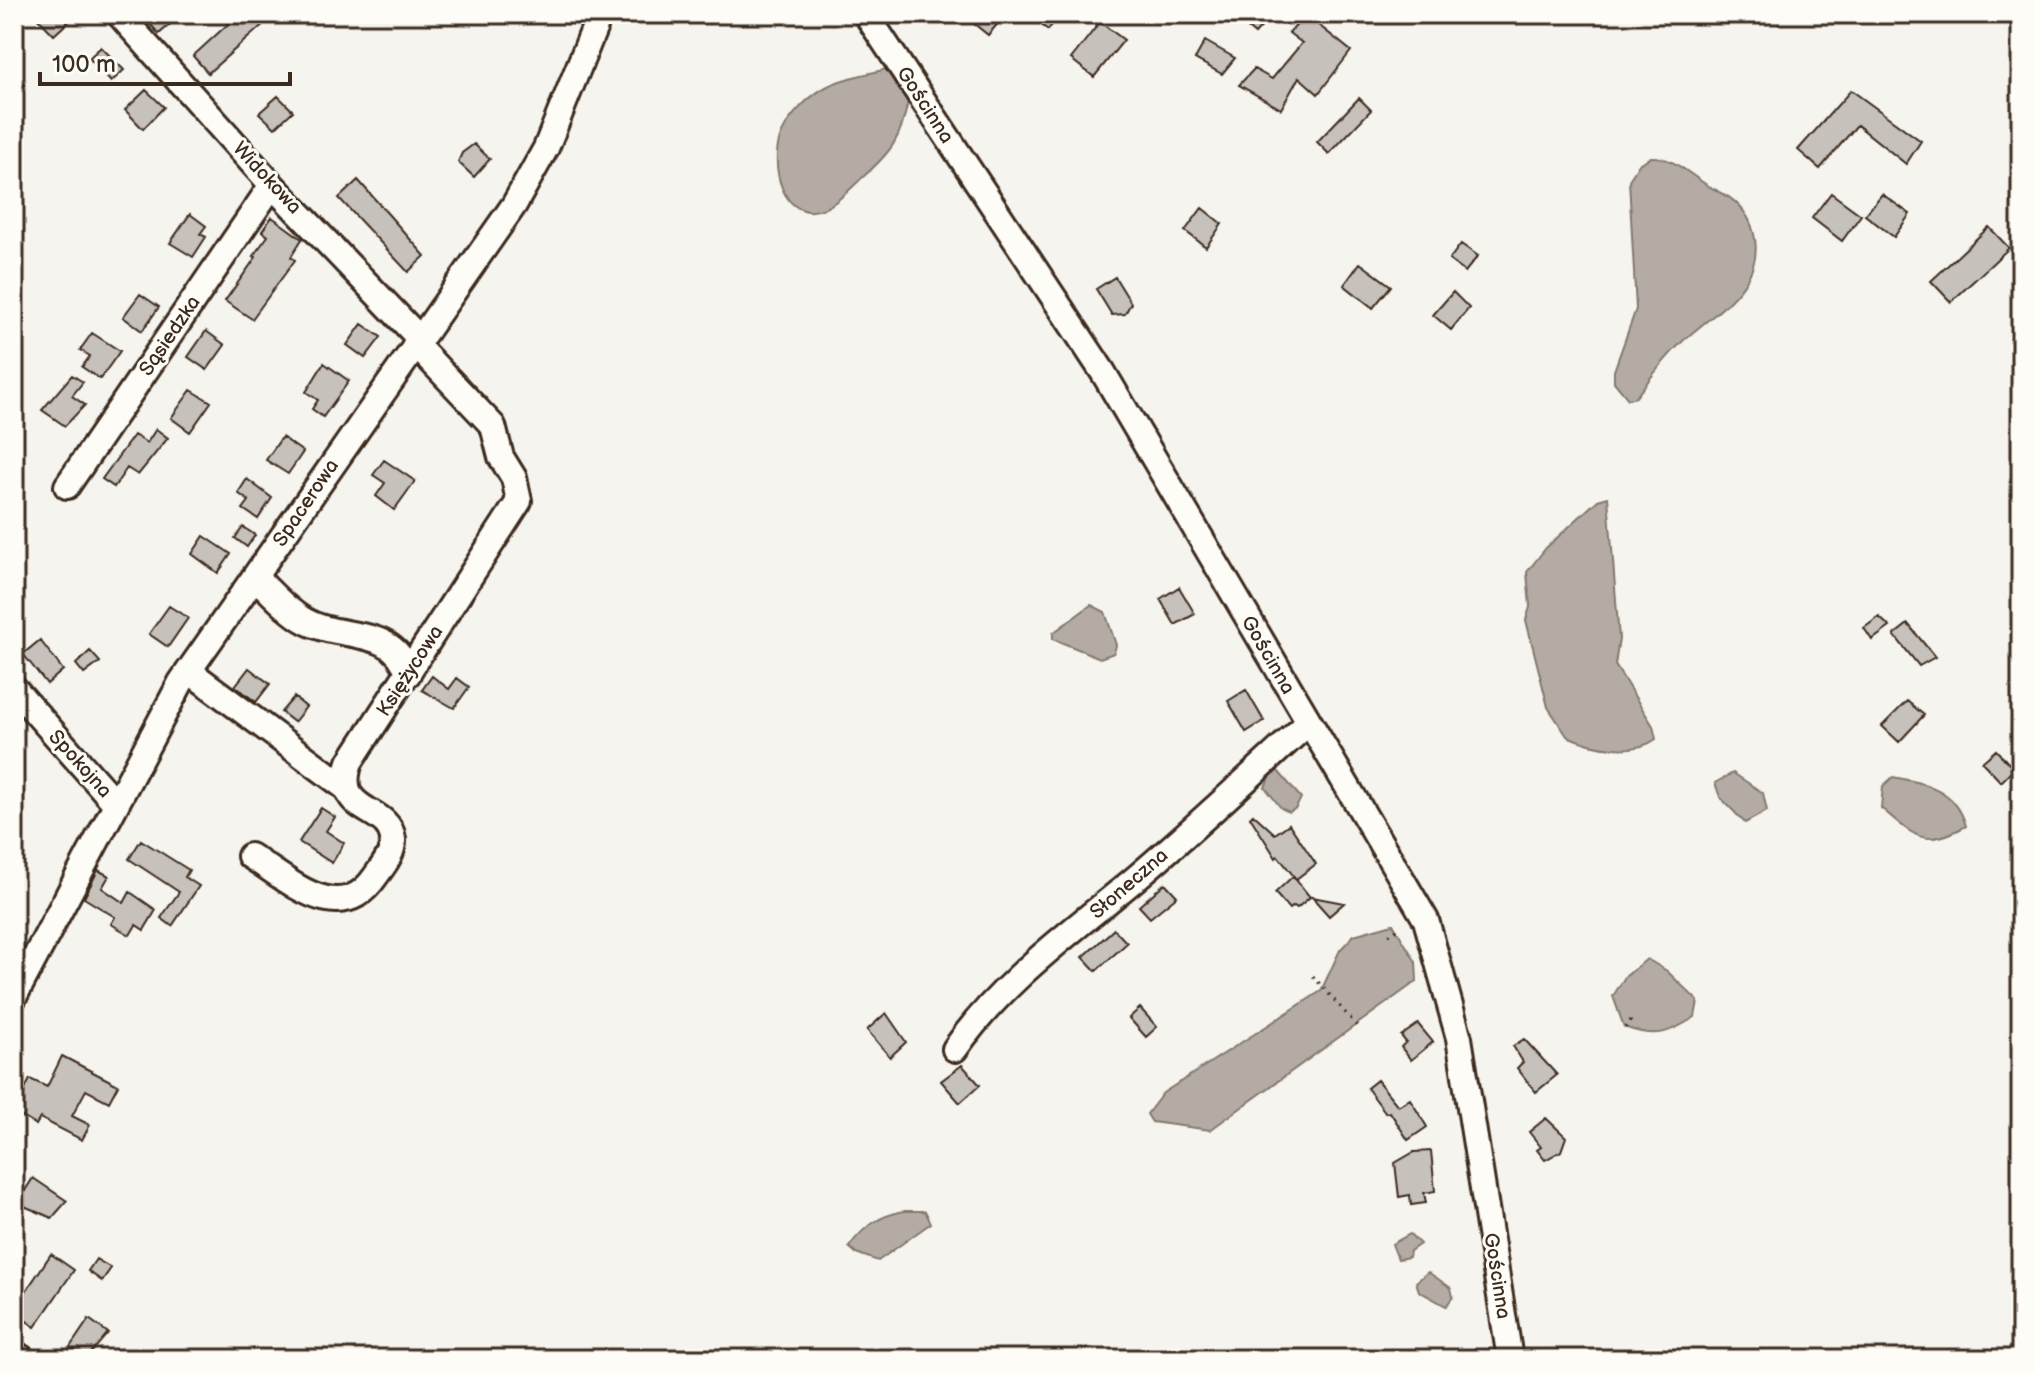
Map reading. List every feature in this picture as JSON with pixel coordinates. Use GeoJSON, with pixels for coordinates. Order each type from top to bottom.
{"type":"FeatureCollection","features":[{"type":"Feature","properties":{"kind":"street","name":"Widokowa"},"geometry":{"type":"LineString","coordinates":[[119,14],[417,341]]}},
{"type":"Feature","properties":{"kind":"street","name":"Spacerowa"},"geometry":{"type":"LineString","coordinates":[[14,997],[189,671],[514,205],[546,148],[600,14]]}},
{"type":"Feature","properties":{"kind":"street","name":"Gościnna"},"geometry":{"type":"LineString","coordinates":[[866,14],[1103,372],[1426,920],[1459,1038],[1510,1359]]}},
{"type":"Feature","properties":{"kind":"street","name":"Sąsiedzka"},"geometry":{"type":"LineString","coordinates":[[67,486],[272,185]]}},
{"type":"Feature","properties":{"kind":"street","name":"Księżycowa"},"geometry":{"type":"LineString","coordinates":[[346,788],[350,762],[519,501],[514,478],[501,457],[493,426],[417,341]]}},
{"type":"Feature","properties":{"kind":"street"},"geometry":{"type":"LineString","coordinates":[[255,577],[302,619],[319,627],[387,642],[397,649],[408,674]]}},
{"type":"Feature","properties":{"kind":"street"},"geometry":{"type":"LineString","coordinates":[[189,671],[346,788],[350,797],[389,828],[393,837],[392,850],[366,890],[345,899],[322,901],[250,856]]}},
{"type":"Feature","properties":{"kind":"street","name":"Spokojna"},"geometry":{"type":"LineString","coordinates":[[14,688],[116,804]]}},
{"type":"Feature","properties":{"kind":"street","name":"Słoneczna"},"geometry":{"type":"LineString","coordinates":[[955,1049],[979,1016],[1022,975],[1153,864],[1308,723]]}},
{"type":"Feature","properties":{"kind":"street"},"geometry":{"type":"LineString","coordinates":[[14,1353],[23,1359]]}},
{"type":"Feature","properties":{"kind":"path"},"geometry":{"type":"LineString","coordinates":[[1389,935],[1401,926]]}},
{"type":"Feature","properties":{"kind":"path"},"geometry":{"type":"LineString","coordinates":[[1313,976],[1357,1026]]}},
{"type":"Feature","properties":{"kind":"path"},"geometry":{"type":"LineString","coordinates":[[1625,1028],[1631,1020]]}},
{"type":"Feature","properties":{"kind":"shaded area"},"geometry":{"type":"Polygon","coordinates":[[[887,69],[908,101],[902,125],[888,152],[835,202],[810,211],[798,208],[789,200],[778,174],[778,145],[790,119],[814,94],[828,86],[887,69]]]}},
{"type":"Feature","properties":{"kind":"shaded area"},"geometry":{"type":"Polygon","coordinates":[[[1651,157],[1669,160],[1735,202],[1752,226],[1756,252],[1753,268],[1736,295],[1677,347],[1636,397],[1628,399],[1614,382],[1614,371],[1636,309],[1629,180],[1640,163],[1651,157]]]}},
{"type":"Feature","properties":{"kind":"shaded area"},"geometry":{"type":"Polygon","coordinates":[[[1608,497],[1619,639],[1615,665],[1653,726],[1656,739],[1625,748],[1588,744],[1567,736],[1548,707],[1526,620],[1530,607],[1527,572],[1546,548],[1598,500],[1608,497]]]}},
{"type":"Feature","properties":{"kind":"shaded area"},"geometry":{"type":"Polygon","coordinates":[[[1091,605],[1105,612],[1116,645],[1114,653],[1100,658],[1053,639],[1053,633],[1091,605]]]}},
{"type":"Feature","properties":{"kind":"shaded area"},"geometry":{"type":"Polygon","coordinates":[[[1278,771],[1301,798],[1296,808],[1289,812],[1281,808],[1265,787],[1271,774],[1278,771]]]}},
{"type":"Feature","properties":{"kind":"shaded area"},"geometry":{"type":"Polygon","coordinates":[[[1733,773],[1763,793],[1767,811],[1745,823],[1720,797],[1715,783],[1733,773]]]}},
{"type":"Feature","properties":{"kind":"shaded area"},"geometry":{"type":"Polygon","coordinates":[[[1893,777],[1917,782],[1947,796],[1955,804],[1966,826],[1940,837],[1929,838],[1912,833],[1881,808],[1883,786],[1893,777]]]}},
{"type":"Feature","properties":{"kind":"shaded area"},"geometry":{"type":"Polygon","coordinates":[[[1393,924],[1416,962],[1417,981],[1210,1130],[1152,1122],[1147,1114],[1163,1093],[1321,991],[1340,950],[1354,935],[1393,924]]]}},
{"type":"Feature","properties":{"kind":"shaded area"},"geometry":{"type":"Polygon","coordinates":[[[1647,959],[1667,971],[1698,1001],[1695,1017],[1660,1033],[1644,1033],[1624,1027],[1613,996],[1625,977],[1647,959]]]}},
{"type":"Feature","properties":{"kind":"shaded area"},"geometry":{"type":"Polygon","coordinates":[[[904,1211],[925,1211],[931,1223],[878,1261],[849,1247],[873,1223],[904,1211]]]}},
{"type":"Feature","properties":{"kind":"shaded area"},"geometry":{"type":"Polygon","coordinates":[[[1410,1234],[1420,1244],[1410,1251],[1409,1257],[1398,1259],[1392,1244],[1410,1234]]]}},
{"type":"Feature","properties":{"kind":"shaded area"},"geometry":{"type":"Polygon","coordinates":[[[1428,1272],[1451,1288],[1453,1297],[1446,1306],[1419,1291],[1416,1282],[1428,1272]]]}},
{"type":"Feature","properties":{"kind":"building"},"geometry":{"type":"Polygon","coordinates":[[[34,14],[77,14],[54,35],[34,14]]]}},
{"type":"Feature","properties":{"kind":"building"},"geometry":{"type":"Polygon","coordinates":[[[141,14],[182,14],[159,34],[141,14]]]}},
{"type":"Feature","properties":{"kind":"building"},"geometry":{"type":"Polygon","coordinates":[[[239,14],[258,14],[266,22],[208,73],[193,56],[239,14]]]}},
{"type":"Feature","properties":{"kind":"building"},"geometry":{"type":"Polygon","coordinates":[[[962,14],[1006,14],[988,35],[962,14]]]}},
{"type":"Feature","properties":{"kind":"building"},"geometry":{"type":"Polygon","coordinates":[[[1027,14],[1060,14],[1048,30],[1027,14]]]}},
{"type":"Feature","properties":{"kind":"building"},"geometry":{"type":"Polygon","coordinates":[[[1231,14],[1273,14],[1255,34],[1231,14]]]}},
{"type":"Feature","properties":{"kind":"building"},"geometry":{"type":"Polygon","coordinates":[[[1306,15],[1351,51],[1318,94],[1299,77],[1281,109],[1239,85],[1254,69],[1272,79],[1302,43],[1289,33],[1306,15]]]}},
{"type":"Feature","properties":{"kind":"building"},"geometry":{"type":"Polygon","coordinates":[[[1100,22],[1124,40],[1094,77],[1071,59],[1100,22]]]}},
{"type":"Feature","properties":{"kind":"building"},"geometry":{"type":"Polygon","coordinates":[[[1205,41],[1235,58],[1222,74],[1195,59],[1205,41]]]}},
{"type":"Feature","properties":{"kind":"building"},"geometry":{"type":"Polygon","coordinates":[[[101,47],[124,70],[111,82],[89,58],[101,47]]]}},
{"type":"Feature","properties":{"kind":"building"},"geometry":{"type":"Polygon","coordinates":[[[146,90],[164,107],[143,129],[125,110],[146,90]]]}},
{"type":"Feature","properties":{"kind":"building"},"geometry":{"type":"Polygon","coordinates":[[[1851,90],[1921,141],[1906,164],[1857,125],[1820,169],[1798,150],[1851,90]]]}},
{"type":"Feature","properties":{"kind":"building"},"geometry":{"type":"Polygon","coordinates":[[[278,96],[293,111],[275,128],[259,113],[278,96]]]}},
{"type":"Feature","properties":{"kind":"building"},"geometry":{"type":"Polygon","coordinates":[[[1359,98],[1371,110],[1329,154],[1317,142],[1359,98]]]}},
{"type":"Feature","properties":{"kind":"building"},"geometry":{"type":"Polygon","coordinates":[[[474,144],[490,159],[474,177],[458,162],[462,153],[474,144]]]}},
{"type":"Feature","properties":{"kind":"building"},"geometry":{"type":"Polygon","coordinates":[[[358,180],[425,256],[408,272],[339,198],[358,180]]]}},
{"type":"Feature","properties":{"kind":"building"},"geometry":{"type":"Polygon","coordinates":[[[1831,193],[1861,215],[1842,241],[1812,218],[1831,193]]]}},
{"type":"Feature","properties":{"kind":"building"},"geometry":{"type":"Polygon","coordinates":[[[1882,194],[1910,214],[1894,237],[1865,215],[1882,194]]]}},
{"type":"Feature","properties":{"kind":"building"},"geometry":{"type":"Polygon","coordinates":[[[1202,208],[1222,224],[1206,247],[1185,231],[1202,208]]]}},
{"type":"Feature","properties":{"kind":"building"},"geometry":{"type":"Polygon","coordinates":[[[190,214],[206,226],[200,234],[206,237],[193,257],[170,243],[190,214]]]}},
{"type":"Feature","properties":{"kind":"building"},"geometry":{"type":"Polygon","coordinates":[[[272,217],[302,239],[291,257],[295,260],[252,319],[225,301],[268,236],[262,231],[272,217]]]}},
{"type":"Feature","properties":{"kind":"building"},"geometry":{"type":"Polygon","coordinates":[[[1989,227],[2009,248],[1951,302],[1931,281],[1989,227]]]}},
{"type":"Feature","properties":{"kind":"building"},"geometry":{"type":"Polygon","coordinates":[[[1461,244],[1478,256],[1465,272],[1449,260],[1461,244]]]}},
{"type":"Feature","properties":{"kind":"building"},"geometry":{"type":"Polygon","coordinates":[[[1360,263],[1391,286],[1373,308],[1344,285],[1360,263]]]}},
{"type":"Feature","properties":{"kind":"building"},"geometry":{"type":"Polygon","coordinates":[[[1115,277],[1131,303],[1125,314],[1112,315],[1096,289],[1115,277]]]}},
{"type":"Feature","properties":{"kind":"building"},"geometry":{"type":"Polygon","coordinates":[[[1453,292],[1469,308],[1451,330],[1433,315],[1453,292]]]}},
{"type":"Feature","properties":{"kind":"building"},"geometry":{"type":"Polygon","coordinates":[[[140,294],[159,307],[142,331],[123,317],[140,294]]]}},
{"type":"Feature","properties":{"kind":"building"},"geometry":{"type":"Polygon","coordinates":[[[362,324],[381,337],[365,358],[347,345],[362,324]]]}},
{"type":"Feature","properties":{"kind":"building"},"geometry":{"type":"Polygon","coordinates":[[[206,331],[225,345],[207,370],[188,357],[206,331]]]}},
{"type":"Feature","properties":{"kind":"building"},"geometry":{"type":"Polygon","coordinates":[[[92,333],[120,351],[100,379],[82,367],[90,356],[80,350],[92,333]]]}},
{"type":"Feature","properties":{"kind":"building"},"geometry":{"type":"Polygon","coordinates":[[[324,363],[349,381],[323,417],[312,409],[318,400],[306,392],[324,363]]]}},
{"type":"Feature","properties":{"kind":"building"},"geometry":{"type":"Polygon","coordinates":[[[72,375],[83,382],[72,396],[85,405],[65,426],[42,410],[72,375]]]}},
{"type":"Feature","properties":{"kind":"building"},"geometry":{"type":"Polygon","coordinates":[[[191,390],[211,402],[190,432],[171,418],[191,390]]]}},
{"type":"Feature","properties":{"kind":"building"},"geometry":{"type":"Polygon","coordinates":[[[156,429],[168,438],[138,475],[127,468],[114,487],[102,479],[134,435],[147,443],[156,429]]]}},
{"type":"Feature","properties":{"kind":"building"},"geometry":{"type":"Polygon","coordinates":[[[282,437],[303,452],[288,474],[266,460],[282,437]]]}},
{"type":"Feature","properties":{"kind":"building"},"geometry":{"type":"Polygon","coordinates":[[[384,460],[415,481],[394,510],[376,496],[385,483],[373,475],[384,460]]]}},
{"type":"Feature","properties":{"kind":"building"},"geometry":{"type":"Polygon","coordinates":[[[247,479],[272,498],[258,519],[243,509],[249,501],[238,493],[247,479]]]}},
{"type":"Feature","properties":{"kind":"building"},"geometry":{"type":"Polygon","coordinates":[[[243,527],[255,535],[247,547],[235,538],[243,527]]]}},
{"type":"Feature","properties":{"kind":"building"},"geometry":{"type":"Polygon","coordinates":[[[204,536],[231,554],[218,573],[192,554],[204,536]]]}},
{"type":"Feature","properties":{"kind":"building"},"geometry":{"type":"Polygon","coordinates":[[[1179,587],[1195,614],[1175,625],[1160,599],[1179,587]]]}},
{"type":"Feature","properties":{"kind":"building"},"geometry":{"type":"Polygon","coordinates":[[[169,606],[188,618],[168,647],[149,634],[169,606]]]}},
{"type":"Feature","properties":{"kind":"building"},"geometry":{"type":"Polygon","coordinates":[[[1879,617],[1890,627],[1872,640],[1864,628],[1879,617]]]}},
{"type":"Feature","properties":{"kind":"building"},"geometry":{"type":"Polygon","coordinates":[[[1908,624],[1935,657],[1919,666],[1894,635],[1908,624]]]}},
{"type":"Feature","properties":{"kind":"building"},"geometry":{"type":"Polygon","coordinates":[[[40,640],[63,670],[47,684],[23,654],[40,640]]]}},
{"type":"Feature","properties":{"kind":"building"},"geometry":{"type":"Polygon","coordinates":[[[90,651],[100,662],[84,674],[76,664],[90,651]]]}},
{"type":"Feature","properties":{"kind":"building"},"geometry":{"type":"Polygon","coordinates":[[[249,668],[270,684],[256,702],[235,686],[249,668]]]}},
{"type":"Feature","properties":{"kind":"building"},"geometry":{"type":"Polygon","coordinates":[[[432,676],[449,689],[457,678],[469,687],[454,708],[422,690],[432,676]]]}},
{"type":"Feature","properties":{"kind":"building"},"geometry":{"type":"Polygon","coordinates":[[[1246,690],[1264,721],[1246,732],[1228,701],[1246,690]]]}},
{"type":"Feature","properties":{"kind":"building"},"geometry":{"type":"Polygon","coordinates":[[[294,697],[306,707],[294,722],[281,712],[294,697]]]}},
{"type":"Feature","properties":{"kind":"building"},"geometry":{"type":"Polygon","coordinates":[[[1907,701],[1924,715],[1899,742],[1882,726],[1907,701]]]}},
{"type":"Feature","properties":{"kind":"building"},"geometry":{"type":"Polygon","coordinates":[[[1996,750],[2014,769],[2001,782],[1982,762],[1996,750]]]}},
{"type":"Feature","properties":{"kind":"building"},"geometry":{"type":"Polygon","coordinates":[[[321,808],[335,817],[326,831],[344,843],[332,863],[299,842],[321,808]]]}},
{"type":"Feature","properties":{"kind":"building"},"geometry":{"type":"Polygon","coordinates":[[[1253,814],[1275,834],[1289,824],[1316,864],[1296,879],[1278,856],[1276,858],[1250,817],[1253,814]]]}},
{"type":"Feature","properties":{"kind":"building"},"geometry":{"type":"Polygon","coordinates":[[[141,840],[189,870],[185,877],[199,886],[172,926],[161,918],[179,892],[129,859],[141,840]]]}},
{"type":"Feature","properties":{"kind":"building"},"geometry":{"type":"Polygon","coordinates":[[[98,870],[109,876],[102,888],[124,903],[130,892],[156,910],[144,930],[136,925],[130,935],[111,924],[115,917],[84,898],[98,870]]]}},
{"type":"Feature","properties":{"kind":"building"},"geometry":{"type":"Polygon","coordinates":[[[1293,876],[1310,897],[1297,908],[1289,909],[1275,893],[1293,876]]]}},
{"type":"Feature","properties":{"kind":"building"},"geometry":{"type":"Polygon","coordinates":[[[1165,883],[1177,896],[1150,918],[1139,906],[1165,883]]]}},
{"type":"Feature","properties":{"kind":"building"},"geometry":{"type":"Polygon","coordinates":[[[1312,897],[1344,903],[1329,916],[1312,897]]]}},
{"type":"Feature","properties":{"kind":"building"},"geometry":{"type":"Polygon","coordinates":[[[1114,929],[1127,943],[1096,971],[1083,957],[1114,929]]]}},
{"type":"Feature","properties":{"kind":"building"},"geometry":{"type":"Polygon","coordinates":[[[1140,1008],[1157,1027],[1146,1037],[1129,1018],[1140,1008]]]}},
{"type":"Feature","properties":{"kind":"building"},"geometry":{"type":"Polygon","coordinates":[[[886,1013],[906,1042],[890,1057],[867,1030],[886,1013]]]}},
{"type":"Feature","properties":{"kind":"building"},"geometry":{"type":"Polygon","coordinates":[[[1418,1024],[1433,1042],[1411,1060],[1401,1047],[1406,1042],[1401,1036],[1418,1024]]]}},
{"type":"Feature","properties":{"kind":"building"},"geometry":{"type":"Polygon","coordinates":[[[1524,1039],[1557,1075],[1536,1092],[1517,1068],[1523,1062],[1513,1046],[1524,1039]]]}},
{"type":"Feature","properties":{"kind":"building"},"geometry":{"type":"Polygon","coordinates":[[[62,1056],[118,1085],[109,1102],[86,1090],[72,1116],[90,1125],[82,1140],[40,1118],[36,1125],[14,1112],[30,1079],[47,1087],[62,1056]]]}},
{"type":"Feature","properties":{"kind":"building"},"geometry":{"type":"Polygon","coordinates":[[[962,1065],[980,1085],[960,1103],[941,1081],[962,1065]]]}},
{"type":"Feature","properties":{"kind":"building"},"geometry":{"type":"Polygon","coordinates":[[[1377,1080],[1398,1106],[1410,1099],[1427,1127],[1408,1140],[1390,1112],[1386,1113],[1367,1088],[1377,1080]]]}},
{"type":"Feature","properties":{"kind":"building"},"geometry":{"type":"Polygon","coordinates":[[[1546,1118],[1566,1137],[1561,1151],[1545,1160],[1537,1150],[1541,1147],[1529,1132],[1546,1118]]]}},
{"type":"Feature","properties":{"kind":"building"},"geometry":{"type":"Polygon","coordinates":[[[1431,1151],[1435,1191],[1424,1193],[1426,1203],[1411,1205],[1410,1195],[1399,1197],[1395,1163],[1414,1152],[1431,1151]]]}},
{"type":"Feature","properties":{"kind":"building"},"geometry":{"type":"Polygon","coordinates":[[[33,1178],[67,1201],[52,1218],[17,1203],[33,1178]]]}},
{"type":"Feature","properties":{"kind":"building"},"geometry":{"type":"Polygon","coordinates":[[[51,1254],[74,1270],[35,1327],[21,1317],[25,1312],[16,1306],[51,1254]]]}},
{"type":"Feature","properties":{"kind":"building"},"geometry":{"type":"Polygon","coordinates":[[[96,1259],[111,1268],[102,1281],[88,1271],[96,1259]]]}},
{"type":"Feature","properties":{"kind":"building"},"geometry":{"type":"Polygon","coordinates":[[[89,1319],[108,1333],[86,1359],[70,1347],[89,1319]]]}}]}
